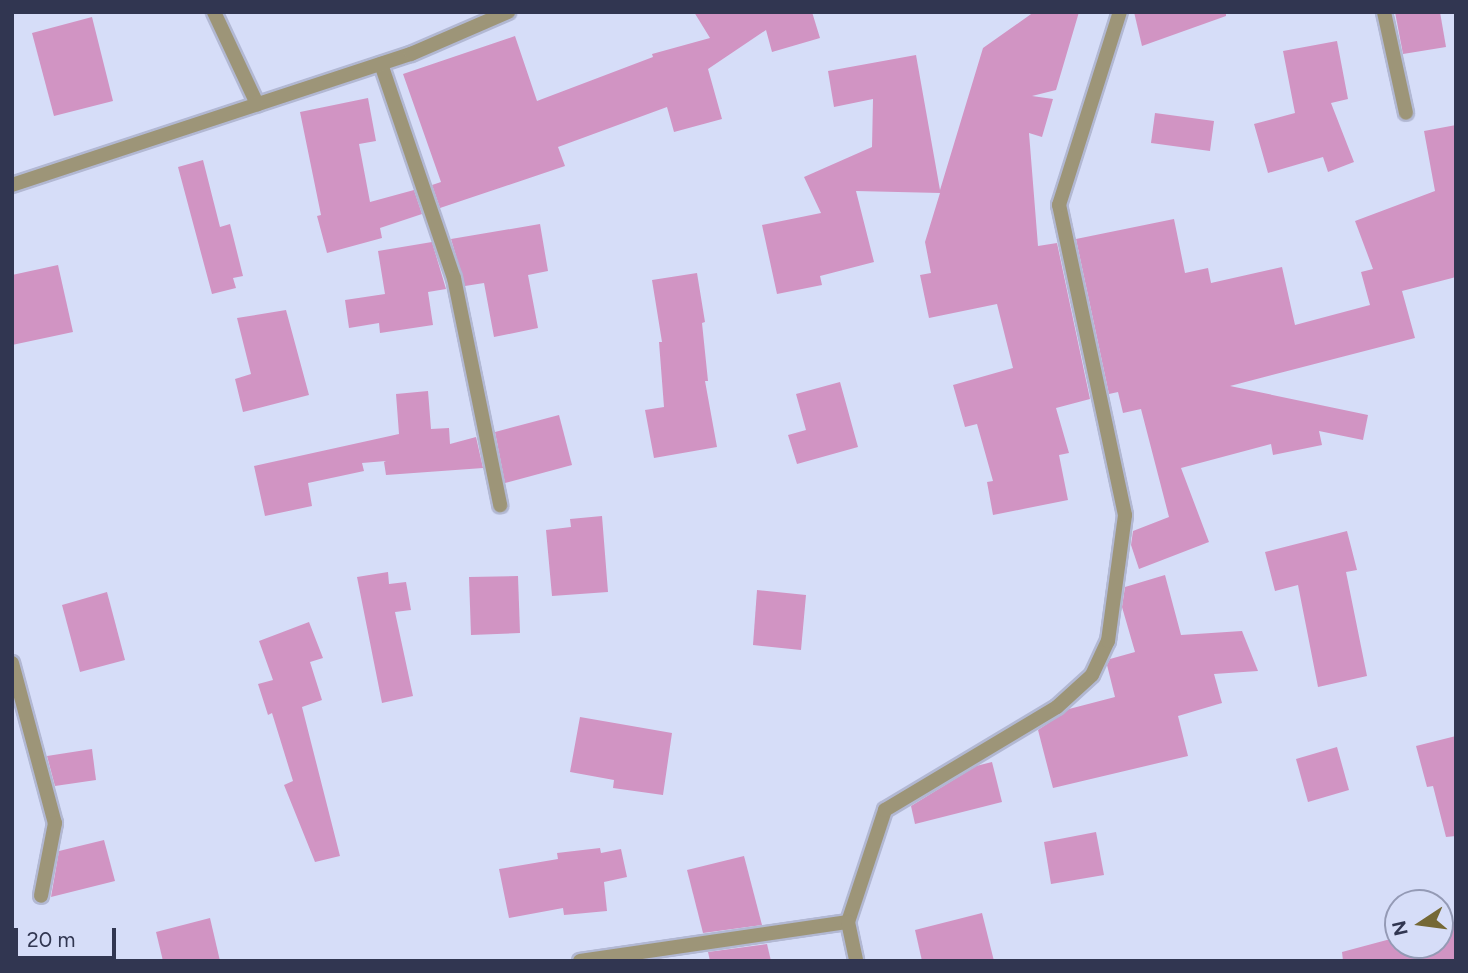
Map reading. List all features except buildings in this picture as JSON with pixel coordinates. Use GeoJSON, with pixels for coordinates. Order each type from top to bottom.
{"type":"FeatureCollection","features":[{"type":"Feature","properties":{"kind":"street"},"geometry":{"type":"LineString","coordinates":[[214,12],[257,104]]}},
{"type":"Feature","properties":{"kind":"street"},"geometry":{"type":"LineString","coordinates":[[12,185],[381,64],[508,12]]}},
{"type":"Feature","properties":{"kind":"street"},"geometry":{"type":"LineString","coordinates":[[856,961],[848,922],[885,810],[1057,707],[1092,675],[1108,640],[1125,515],[1059,205],[1120,12]]}},
{"type":"Feature","properties":{"kind":"street"},"geometry":{"type":"LineString","coordinates":[[1384,12],[1406,113]]}},
{"type":"Feature","properties":{"kind":"street"},"geometry":{"type":"LineString","coordinates":[[381,64],[454,278],[500,505]]}},
{"type":"Feature","properties":{"kind":"street"},"geometry":{"type":"LineString","coordinates":[[12,663],[55,823],[41,896]]}},
{"type":"Feature","properties":{"kind":"street"},"geometry":{"type":"LineString","coordinates":[[580,961],[848,922]]}}]}
